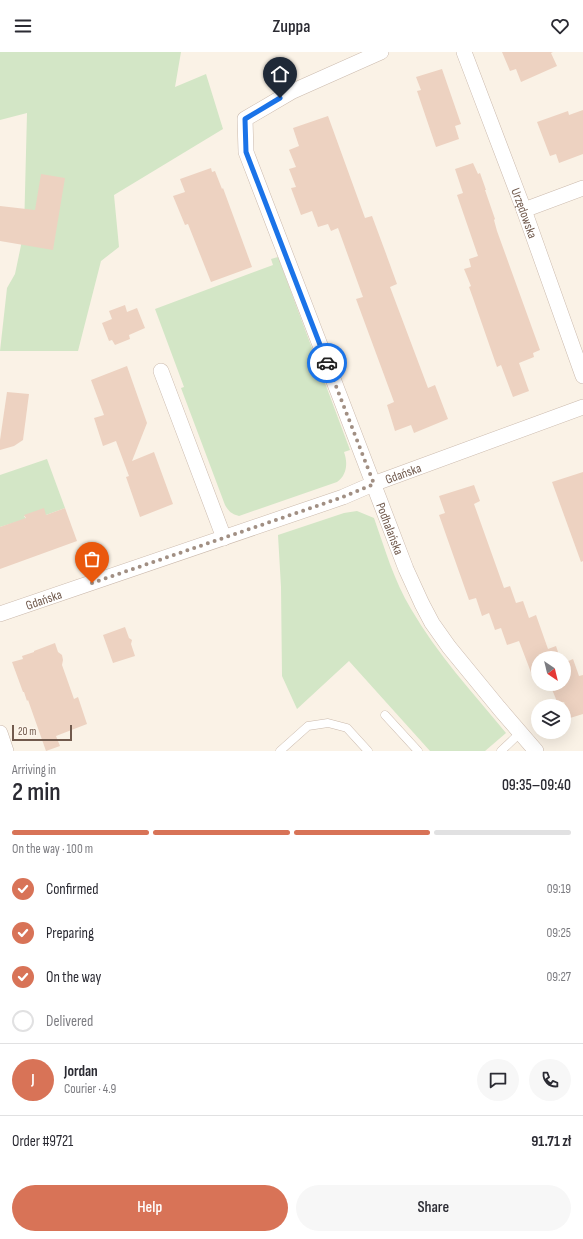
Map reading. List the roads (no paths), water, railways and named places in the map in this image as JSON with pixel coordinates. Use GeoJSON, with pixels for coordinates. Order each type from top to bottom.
{"type":"FeatureCollection","features":[{"type":"Feature","properties":{"kind":"street","name":"Podhalańska"},"geometry":{"type":"LineString","coordinates":[[381,52],[291,92],[245,119],[246,152],[406,569],[422,604],[432,623],[472,676],[536,751]]}},
{"type":"Feature","properties":{"kind":"street","name":"Urzędowska"},"geometry":{"type":"LineString","coordinates":[[464,52],[524,210],[583,376]]}},
{"type":"Feature","properties":{"kind":"street"},"geometry":{"type":"LineString","coordinates":[[524,210],[583,188]]}},
{"type":"Feature","properties":{"kind":"street"},"geometry":{"type":"LineString","coordinates":[[161,371],[224,538]]}},
{"type":"Feature","properties":{"kind":"street","name":"Gdańska"},"geometry":{"type":"LineString","coordinates":[[0,614],[343,497],[374,484],[583,407]]}},
{"type":"Feature","properties":{"kind":"street"},"geometry":{"type":"LineString","coordinates":[[0,733],[6,751]]}},
{"type":"Feature","properties":{"kind":"lane"},"geometry":{"type":"LineString","coordinates":[[385,715],[418,751]]}},
{"type":"Feature","properties":{"kind":"lane"},"geometry":{"type":"LineString","coordinates":[[280,751],[308,726],[328,723],[347,728],[368,751]]}},
{"type":"Feature","properties":{"kind":"lane"},"geometry":{"type":"LineString","coordinates":[[501,751],[520,733]]}}]}
